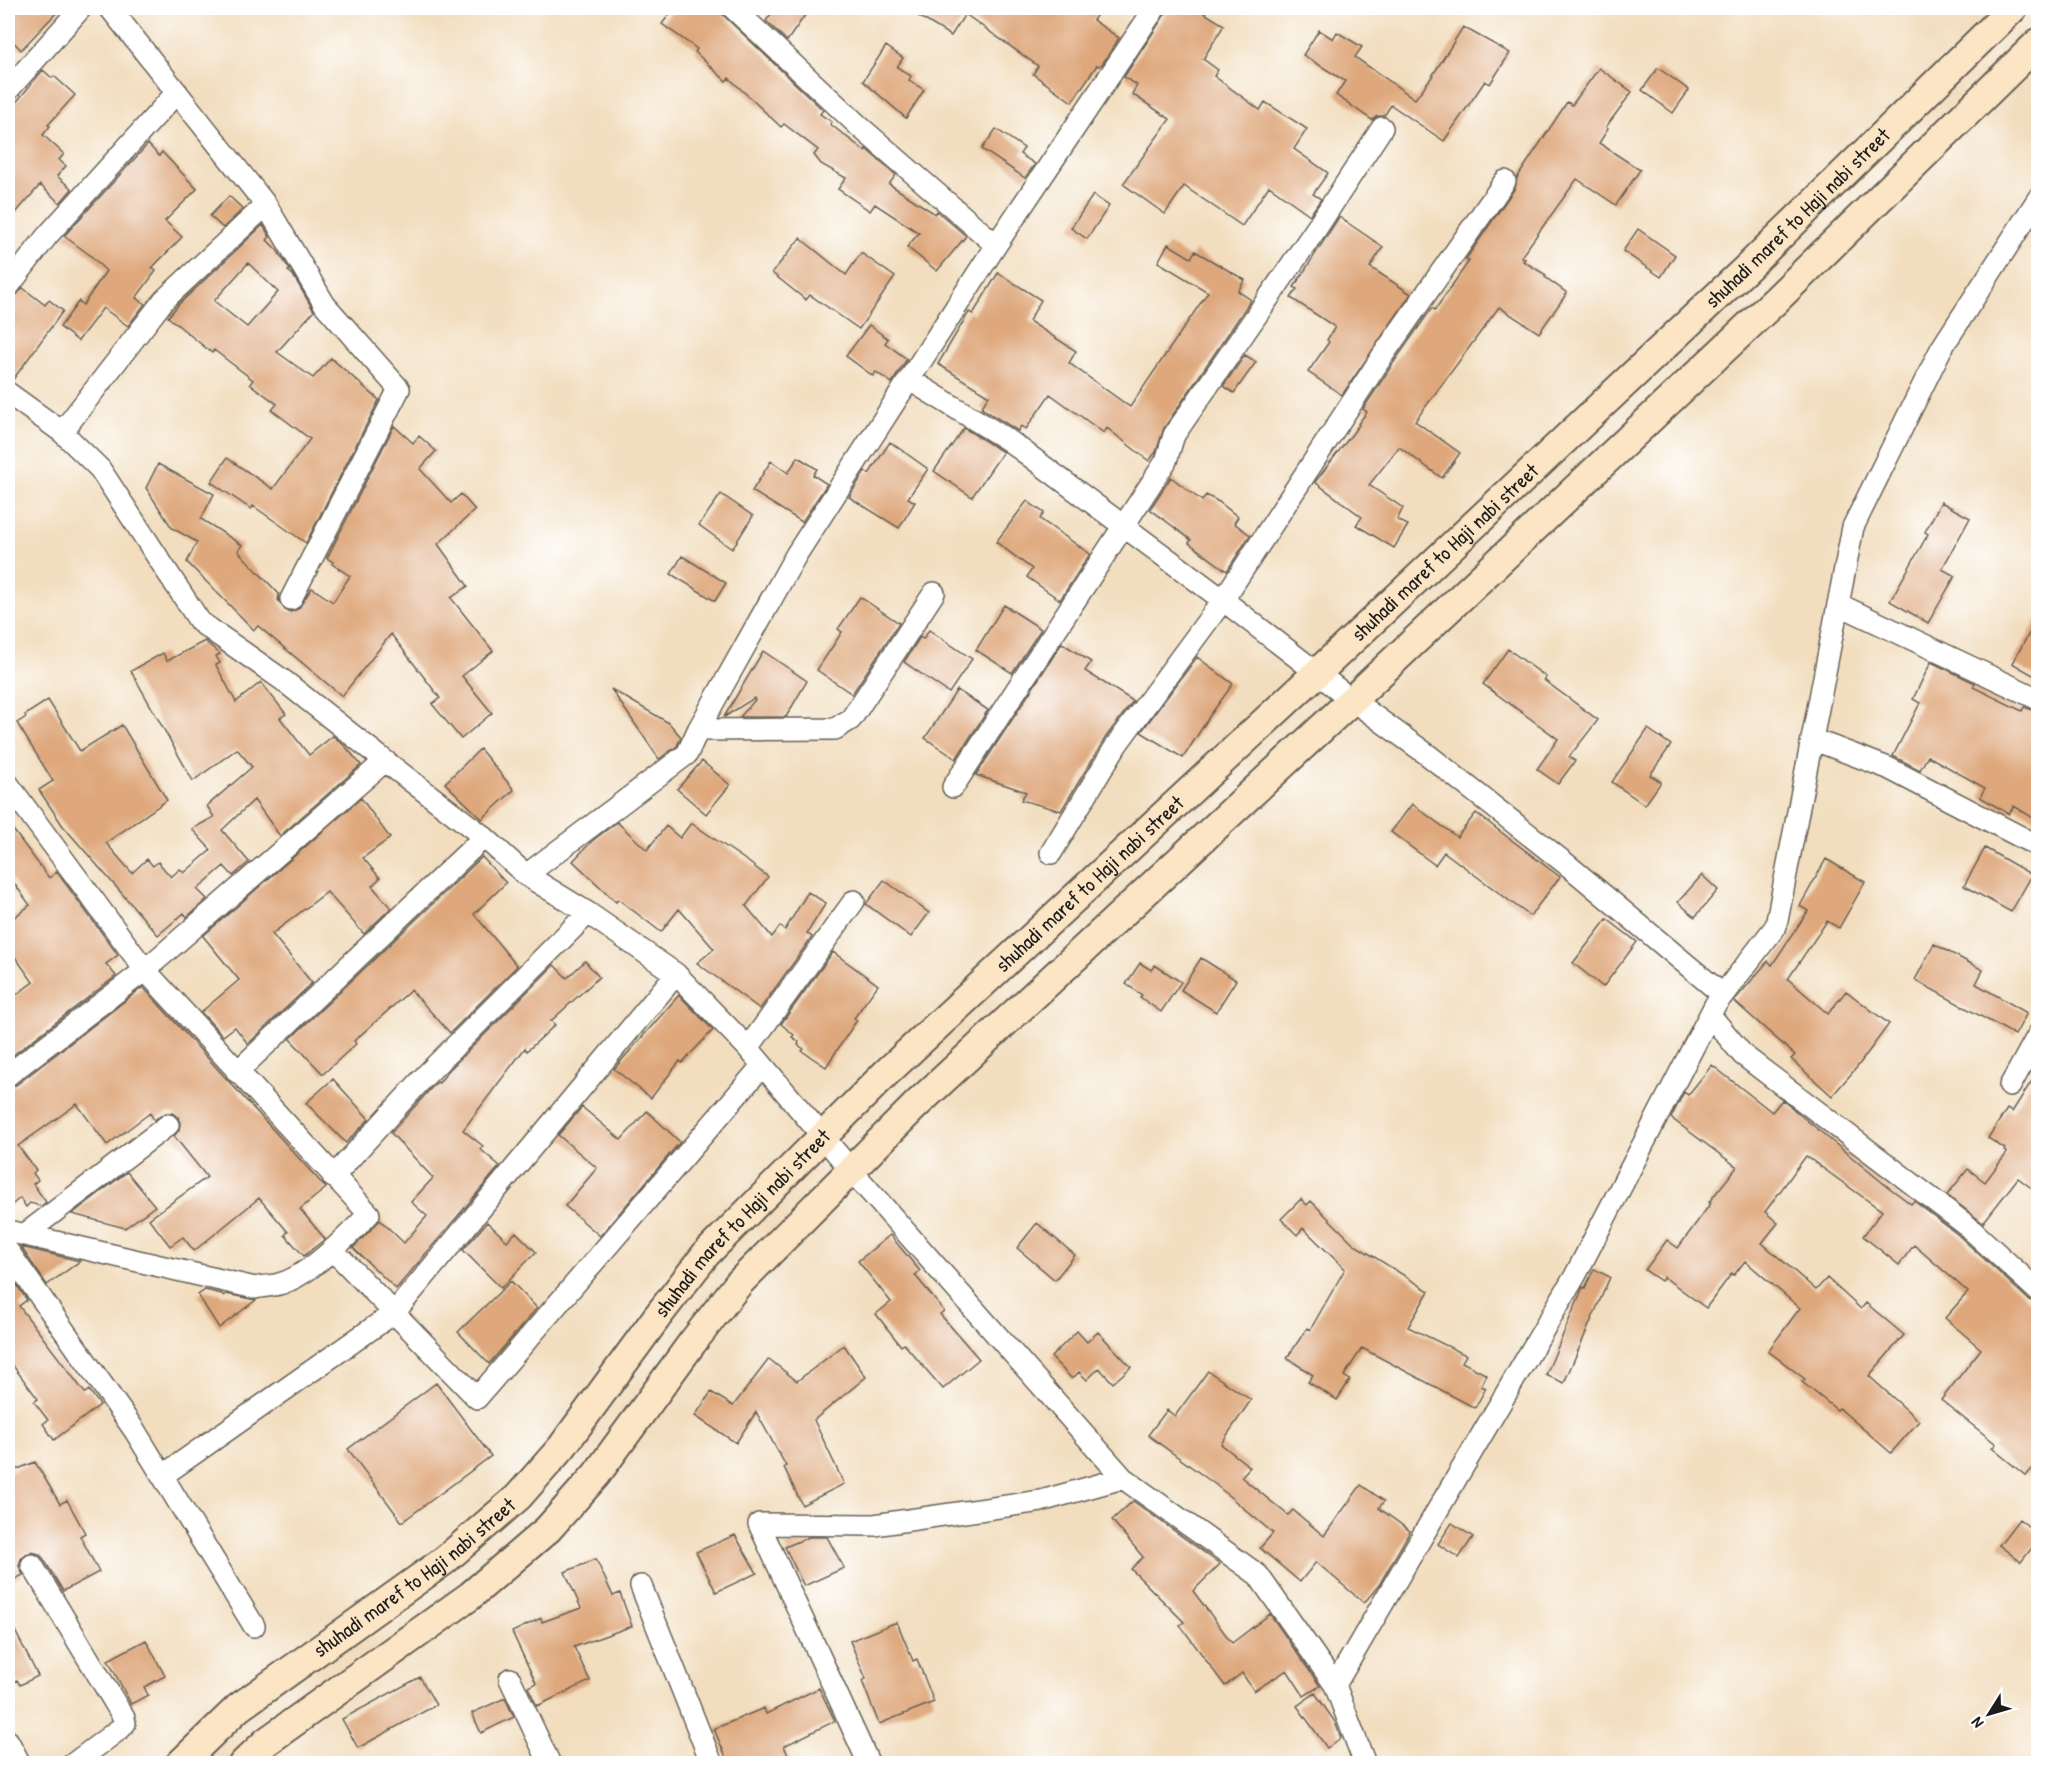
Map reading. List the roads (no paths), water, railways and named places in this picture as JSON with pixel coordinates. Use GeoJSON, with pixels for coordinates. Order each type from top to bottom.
{"type":"FeatureCollection","features":[{"type":"Feature","properties":{"kind":"main road","name":"shuhadi maref to Haji nabi street"},"geometry":{"type":"LineString","coordinates":[[180,1764],[238,1708],[445,1560],[518,1497],[562,1448],[706,1254],[885,1074],[1317,673],[1748,267],[2013,8]]}},
{"type":"Feature","properties":{"kind":"main road"},"geometry":{"type":"LineString","coordinates":[[243,1764],[266,1742],[470,1596],[548,1529],[596,1475],[692,1343],[739,1283],[916,1105],[1352,700],[1777,299],[2038,43]]}},
{"type":"Feature","properties":{"kind":"street"},"geometry":{"type":"LineString","coordinates":[[8,90],[81,8]]}},
{"type":"Feature","properties":{"kind":"street"},"geometry":{"type":"LineString","coordinates":[[110,8],[266,205],[325,305],[399,389],[291,599]]}},
{"type":"Feature","properties":{"kind":"street"},"geometry":{"type":"LineString","coordinates":[[733,8],[860,127],[996,245]]}},
{"type":"Feature","properties":{"kind":"street"},"geometry":{"type":"LineString","coordinates":[[526,875],[687,754],[698,730],[796,555],[996,245],[1155,8]]}},
{"type":"Feature","properties":{"kind":"street"},"geometry":{"type":"LineString","coordinates":[[8,287],[47,237],[177,92]]}},
{"type":"Feature","properties":{"kind":"street"},"geometry":{"type":"LineString","coordinates":[[953,788],[1166,461],[1174,435],[1316,229],[1382,128]]}},
{"type":"Feature","properties":{"kind":"street"},"geometry":{"type":"LineString","coordinates":[[1052,853],[1117,744],[1223,600],[1383,356],[1505,181]]}},
{"type":"Feature","properties":{"kind":"street"},"geometry":{"type":"LineString","coordinates":[[1335,1685],[1575,1276],[1710,1015],[1776,926],[1853,527],[1941,349],[2038,199]]}},
{"type":"Feature","properties":{"kind":"street"},"geometry":{"type":"LineString","coordinates":[[62,432],[164,300],[266,205]]}},
{"type":"Feature","properties":{"kind":"street"},"geometry":{"type":"LineString","coordinates":[[910,380],[1008,440],[1223,600],[1352,700],[1428,754],[1570,867],[1723,995]]}},
{"type":"Feature","properties":{"kind":"street"},"geometry":{"type":"LineString","coordinates":[[8,393],[62,432],[100,469],[200,622],[284,681],[484,837],[526,875],[676,974],[748,1048],[851,1170],[1123,1478],[1258,1575],[1335,1685],[1365,1764]]}},
{"type":"Feature","properties":{"kind":"street"},"geometry":{"type":"LineString","coordinates":[[698,730],[835,729],[845,724],[851,719],[934,593]]}},
{"type":"Feature","properties":{"kind":"street"},"geometry":{"type":"LineString","coordinates":[[1838,604],[2038,699]]}},
{"type":"Feature","properties":{"kind":"street"},"geometry":{"type":"LineString","coordinates":[[1812,739],[1888,768],[2038,846]]}},
{"type":"Feature","properties":{"kind":"street"},"geometry":{"type":"LineString","coordinates":[[8,1075],[145,970],[385,761]]}},
{"type":"Feature","properties":{"kind":"street"},"geometry":{"type":"LineString","coordinates":[[8,783],[145,970],[369,1215],[333,1250],[281,1284],[255,1288],[16,1233]]}},
{"type":"Feature","properties":{"kind":"street"},"geometry":{"type":"LineString","coordinates":[[237,1072],[484,837]]}},
{"type":"Feature","properties":{"kind":"street"},"geometry":{"type":"LineString","coordinates":[[748,1048],[854,901]]}},
{"type":"Feature","properties":{"kind":"street"},"geometry":{"type":"LineString","coordinates":[[333,1177],[426,1075],[588,914]]}},
{"type":"Feature","properties":{"kind":"street"},"geometry":{"type":"LineString","coordinates":[[162,1476],[394,1313],[676,974]]}},
{"type":"Feature","properties":{"kind":"street"},"geometry":{"type":"LineString","coordinates":[[1710,1015],[1743,1054],[1965,1224],[2038,1291]]}},
{"type":"Feature","properties":{"kind":"street"},"geometry":{"type":"LineString","coordinates":[[2010,1086],[2038,1035]]}},
{"type":"Feature","properties":{"kind":"street"},"geometry":{"type":"LineString","coordinates":[[333,1250],[477,1398],[762,1066]]}},
{"type":"Feature","properties":{"kind":"street"},"geometry":{"type":"LineString","coordinates":[[16,1233],[168,1125]]}},
{"type":"Feature","properties":{"kind":"street"},"geometry":{"type":"LineString","coordinates":[[8,1251],[135,1431],[254,1626]]}},
{"type":"Feature","properties":{"kind":"street"},"geometry":{"type":"LineString","coordinates":[[869,1764],[759,1524],[874,1526],[1041,1501],[1123,1478]]}},
{"type":"Feature","properties":{"kind":"street"},"geometry":{"type":"LineString","coordinates":[[32,1565],[124,1718],[125,1723],[121,1728],[74,1764]]}},
{"type":"Feature","properties":{"kind":"street"},"geometry":{"type":"LineString","coordinates":[[641,1586],[712,1764]]}},
{"type":"Feature","properties":{"kind":"street"},"geometry":{"type":"LineString","coordinates":[[510,1679],[550,1764]]}},
{"type":"Feature","properties":{"kind":"street"},"geometry":{"type":"LineString","coordinates":[[8,1741],[20,1764]]}}]}
